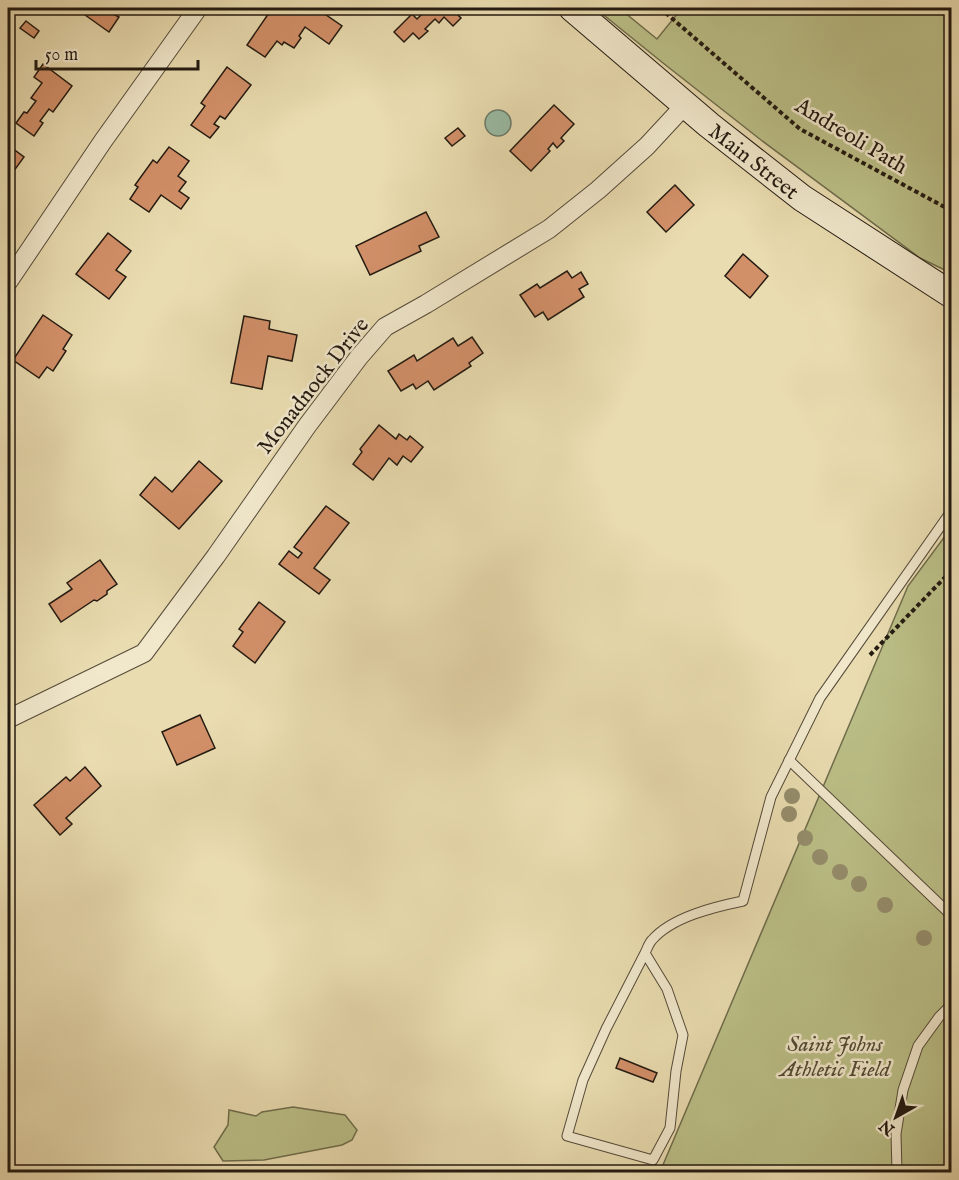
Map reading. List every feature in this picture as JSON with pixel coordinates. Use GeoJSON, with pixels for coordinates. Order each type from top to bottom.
{"type":"FeatureCollection","features":[{"type":"Feature","properties":{"kind":"main road","name":"Main Street"},"geometry":{"type":"LineString","coordinates":[[572,8],[685,105],[802,198],[951,295]]}},
{"type":"Feature","properties":{"kind":"street"},"geometry":{"type":"LineString","coordinates":[[8,282],[103,141],[198,8]]}},
{"type":"Feature","properties":{"kind":"street","name":"Monadnock Drive"},"geometry":{"type":"LineString","coordinates":[[8,719],[144,653],[216,556],[307,426],[359,357],[385,327],[549,229],[598,190],[647,146],[685,105]]}},
{"type":"Feature","properties":{"kind":"lane"},"geometry":{"type":"LineString","coordinates":[[645,953],[667,988],[682,1035],[670,1128],[653,1161],[567,1136],[583,1080],[606,1029],[651,940],[672,924],[712,907],[743,901],[771,797],[820,698],[951,510]]}},
{"type":"Feature","properties":{"kind":"lane"},"geometry":{"type":"LineString","coordinates":[[789,760],[951,916]]}},
{"type":"Feature","properties":{"kind":"lane"},"geometry":{"type":"LineString","coordinates":[[897,1173],[896,1134],[903,1090],[918,1046],[951,1004]]}},
{"type":"Feature","properties":{"kind":"path","name":"Andreoli Path"},"geometry":{"type":"LineString","coordinates":[[660,8],[800,129],[951,211]]}},
{"type":"Feature","properties":{"kind":"path"},"geometry":{"type":"LineString","coordinates":[[867,659],[951,570]]}},
{"type":"Feature","properties":{"kind":"green space"},"geometry":{"type":"Polygon","coordinates":[[[595,8],[619,8],[657,39],[682,8],[951,8],[951,273],[920,258],[761,140],[595,8]]]}},
{"type":"Feature","properties":{"kind":"green space","name":"Saint Johns Athletic Field"},"geometry":{"type":"Polygon","coordinates":[[[951,528],[951,1172],[660,1172],[908,586],[951,528]]]}},
{"type":"Feature","properties":{"kind":"green space"},"geometry":{"type":"Polygon","coordinates":[[[293,1107],[345,1115],[357,1130],[352,1140],[342,1145],[264,1160],[223,1161],[214,1147],[228,1125],[229,1110],[256,1116],[262,1112],[293,1107]]]}},
{"type":"Feature","properties":{"kind":"shaded area"},"geometry":{"type":"Polygon","coordinates":[[[498,110],[507,114],[511,123],[507,132],[498,136],[489,132],[485,123],[489,114],[498,110]]]}},
{"type":"Feature","properties":{"kind":"building"},"geometry":{"type":"Polygon","coordinates":[[[80,8],[120,8],[115,15],[119,17],[109,32],[78,10],[80,8]]]}},
{"type":"Feature","properties":{"kind":"building"},"geometry":{"type":"Polygon","coordinates":[[[267,8],[316,8],[342,26],[329,44],[305,27],[294,48],[277,41],[265,57],[247,45],[271,10],[267,8]]]}},
{"type":"Feature","properties":{"kind":"building"},"geometry":{"type":"Polygon","coordinates":[[[421,8],[461,8],[456,13],[461,18],[453,26],[444,17],[439,23],[435,19],[425,29],[428,31],[419,39],[413,33],[404,42],[394,32],[412,14],[417,19],[425,11],[421,8]]]}},
{"type":"Feature","properties":{"kind":"building"},"geometry":{"type":"Polygon","coordinates":[[[26,21],[39,31],[34,38],[20,28],[26,21]]]}},
{"type":"Feature","properties":{"kind":"building"},"geometry":{"type":"Polygon","coordinates":[[[43,64],[72,86],[53,112],[49,109],[40,121],[43,123],[34,136],[16,123],[36,101],[31,98],[42,83],[34,77],[43,64]]]}},
{"type":"Feature","properties":{"kind":"building"},"geometry":{"type":"Polygon","coordinates":[[[227,67],[251,85],[225,119],[220,116],[214,124],[219,127],[210,138],[191,125],[205,106],[201,103],[227,67]]]}},
{"type":"Feature","properties":{"kind":"building"},"geometry":{"type":"Polygon","coordinates":[[[554,105],[574,124],[561,138],[564,141],[557,148],[553,143],[548,149],[550,151],[531,171],[510,151],[554,105]]]}},
{"type":"Feature","properties":{"kind":"building"},"geometry":{"type":"Polygon","coordinates":[[[458,128],[465,136],[452,146],[445,138],[458,128]]]}},
{"type":"Feature","properties":{"kind":"building"},"geometry":{"type":"Polygon","coordinates":[[[8,145],[24,157],[8,179],[8,145]]]}},
{"type":"Feature","properties":{"kind":"building"},"geometry":{"type":"Polygon","coordinates":[[[169,147],[189,161],[178,176],[186,182],[179,191],[189,198],[181,209],[161,195],[149,212],[130,199],[138,187],[135,185],[153,160],[157,163],[169,147]]]}},
{"type":"Feature","properties":{"kind":"building"},"geometry":{"type":"Polygon","coordinates":[[[675,185],[694,205],[666,232],[647,212],[675,185]]]}},
{"type":"Feature","properties":{"kind":"building"},"geometry":{"type":"Polygon","coordinates":[[[426,212],[439,237],[419,246],[421,251],[370,275],[356,246],[426,212]]]}},
{"type":"Feature","properties":{"kind":"building"},"geometry":{"type":"Polygon","coordinates":[[[108,233],[131,251],[116,270],[126,277],[109,299],[76,274],[108,233]]]}},
{"type":"Feature","properties":{"kind":"building"},"geometry":{"type":"Polygon","coordinates":[[[743,254],[768,276],[750,298],[725,276],[743,254]]]}},
{"type":"Feature","properties":{"kind":"building"},"geometry":{"type":"Polygon","coordinates":[[[567,271],[572,278],[581,272],[588,284],[579,289],[584,297],[548,320],[543,312],[535,317],[520,295],[537,284],[540,288],[567,271]]]}},
{"type":"Feature","properties":{"kind":"building"},"geometry":{"type":"Polygon","coordinates":[[[43,315],[72,335],[63,349],[66,351],[53,371],[47,367],[39,378],[13,360],[43,315]]]}},
{"type":"Feature","properties":{"kind":"building"},"geometry":{"type":"Polygon","coordinates":[[[244,316],[270,321],[269,329],[297,335],[292,361],[268,356],[262,389],[231,383],[244,316]]]}},
{"type":"Feature","properties":{"kind":"building"},"geometry":{"type":"Polygon","coordinates":[[[472,337],[483,353],[469,363],[471,366],[434,390],[428,381],[416,389],[413,384],[401,391],[388,371],[414,355],[417,361],[453,338],[458,346],[472,337]]]}},
{"type":"Feature","properties":{"kind":"building"},"geometry":{"type":"Polygon","coordinates":[[[379,425],[396,439],[399,434],[407,440],[410,436],[423,447],[411,462],[403,456],[397,465],[389,458],[373,480],[353,464],[362,452],[360,449],[379,425]]]}},
{"type":"Feature","properties":{"kind":"building"},"geometry":{"type":"Polygon","coordinates":[[[199,461],[222,481],[179,529],[140,495],[155,477],[172,492],[199,461]]]}},
{"type":"Feature","properties":{"kind":"building"},"geometry":{"type":"Polygon","coordinates":[[[326,506],[349,523],[314,568],[330,580],[319,594],[279,564],[289,551],[298,558],[302,553],[294,547],[326,506]]]}},
{"type":"Feature","properties":{"kind":"building"},"geometry":{"type":"Polygon","coordinates":[[[100,560],[117,584],[97,601],[94,600],[61,622],[49,604],[72,589],[67,583],[100,560]]]}},
{"type":"Feature","properties":{"kind":"building"},"geometry":{"type":"Polygon","coordinates":[[[259,602],[285,622],[255,663],[233,646],[243,632],[239,629],[259,602]]]}},
{"type":"Feature","properties":{"kind":"building"},"geometry":{"type":"Polygon","coordinates":[[[200,715],[215,748],[177,765],[162,732],[200,715]]]}},
{"type":"Feature","properties":{"kind":"building"},"geometry":{"type":"Polygon","coordinates":[[[85,767],[101,786],[66,818],[72,824],[60,835],[34,805],[66,777],[70,781],[85,767]]]}},
{"type":"Feature","properties":{"kind":"building"},"geometry":{"type":"Polygon","coordinates":[[[620,1058],[657,1073],[653,1082],[616,1068],[620,1058]]]}}]}
